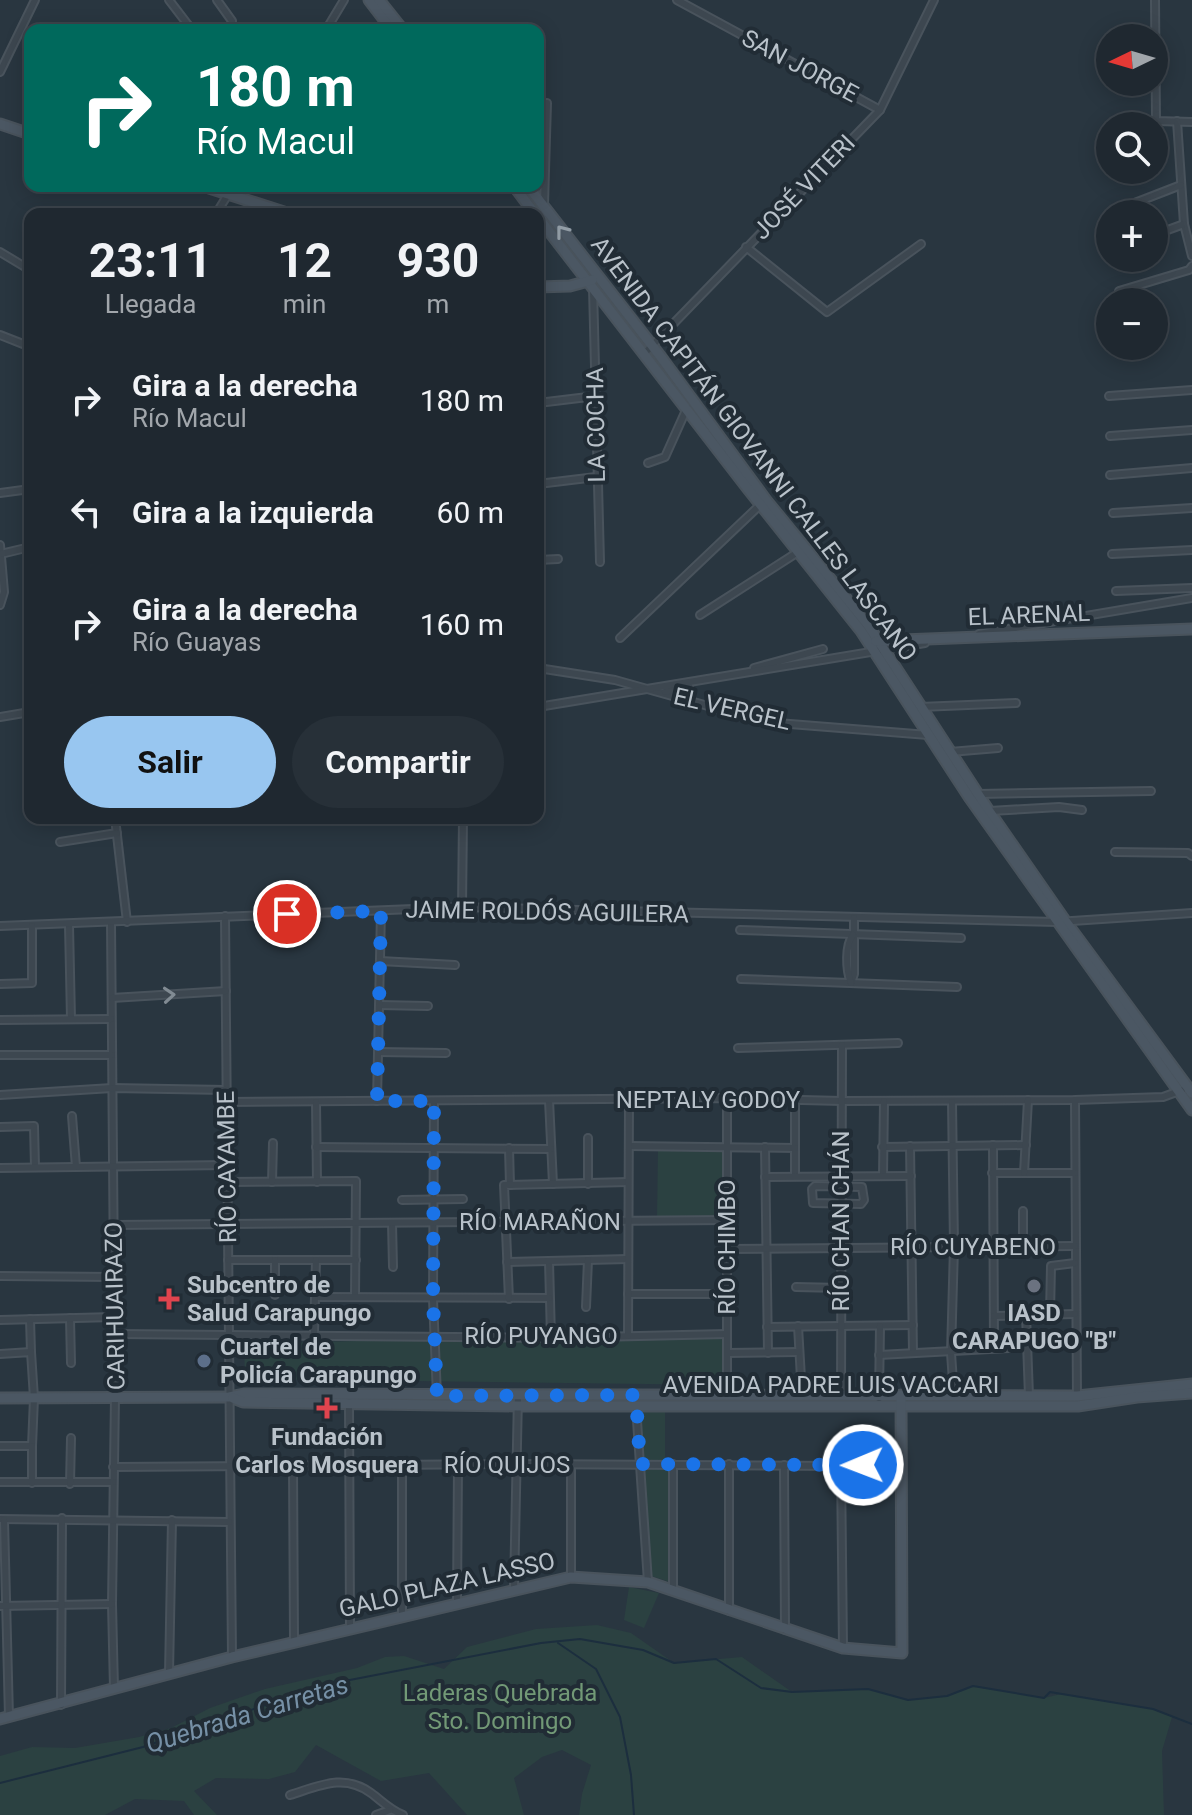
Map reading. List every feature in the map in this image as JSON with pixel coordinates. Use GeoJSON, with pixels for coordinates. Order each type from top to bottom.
{"type":"FeatureCollection","features":[{"type":"Feature","properties":{"kind":"main road"},"geometry":{"type":"LineString","coordinates":[[369,0],[387,24]]}},
{"type":"Feature","properties":{"kind":"main road"},"geometry":{"type":"LineString","coordinates":[[379,0],[398,24]]}},
{"type":"Feature","properties":{"kind":"main road"},"geometry":{"type":"LineString","coordinates":[[0,124],[24,132]]}},
{"type":"Feature","properties":{"kind":"main road"},"geometry":{"type":"LineString","coordinates":[[235,192],[275,208]]}},
{"type":"Feature","properties":{"kind":"main road","name":"AVENIDA CAPITÁN GIOVANNI CALLES LASCANO"},"geometry":{"type":"LineString","coordinates":[[520,192],[534,208]]}},
{"type":"Feature","properties":{"kind":"main road","name":"AVENIDA CAPITÁN GIOVANNI CALLES LASCANO"},"geometry":{"type":"LineString","coordinates":[[544,218],[598,276],[687,408],[760,505],[874,641],[928,735],[1186,1091],[1192,1110]]}},
{"type":"Feature","properties":{"kind":"main road","name":"AVENIDA CAPITÁN GIOVANNI CALLES LASCANO"},"geometry":{"type":"LineString","coordinates":[[544,220],[591,285],[649,350],[874,641],[1062,922]]}},
{"type":"Feature","properties":{"kind":"main road"},"geometry":{"type":"LineString","coordinates":[[544,287],[591,285],[598,276]]}},
{"type":"Feature","properties":{"kind":"main road","name":"EL ARENAL"},"geometry":{"type":"LineString","coordinates":[[874,641],[1192,629]]}},
{"type":"Feature","properties":{"kind":"main road","name":"AVENIDA PADRE LUIS VACCARI"},"geometry":{"type":"LineString","coordinates":[[901,1400],[1029,1396],[1077,1401],[1192,1384]]}},
{"type":"Feature","properties":{"kind":"main road","name":"AVENIDA PADRE LUIS VACCARI"},"geometry":{"type":"LineString","coordinates":[[0,1398],[34,1393],[115,1397],[229,1397],[244,1394],[437,1396],[518,1401]]}},
{"type":"Feature","properties":{"kind":"main road","name":"AVENIDA PADRE LUIS VACCARI"},"geometry":{"type":"LineString","coordinates":[[229,1397],[243,1402],[1077,1401],[1192,1393]]}},
{"type":"Feature","properties":{"kind":"main road","name":"AVENIDA PADRE LUIS VACCARI"},"geometry":{"type":"LineString","coordinates":[[636,1400],[727,1395],[878,1400]]}},
{"type":"Feature","properties":{"kind":"main road"},"geometry":{"type":"LineString","coordinates":[[901,1400],[901,1463]]}},
{"type":"Feature","properties":{"kind":"main road","name":"GALO PLAZA LASSO"},"geometry":{"type":"LineString","coordinates":[[4,1718],[232,1657],[571,1577],[648,1582],[843,1648],[902,1653],[901,1463]]}},
{"type":"Feature","properties":{"kind":"street"},"geometry":{"type":"LineString","coordinates":[[0,72],[35,0]]}},
{"type":"Feature","properties":{"kind":"street"},"geometry":{"type":"LineString","coordinates":[[169,0],[187,24]]}},
{"type":"Feature","properties":{"kind":"street"},"geometry":{"type":"LineString","coordinates":[[217,0],[232,21]]}},
{"type":"Feature","properties":{"kind":"street"},"geometry":{"type":"LineString","coordinates":[[330,24],[344,0]]}},
{"type":"Feature","properties":{"kind":"street","name":"SAN JORGE"},"geometry":{"type":"LineString","coordinates":[[677,0],[880,110]]}},
{"type":"Feature","properties":{"kind":"street","name":"JOSÉ VITERI"},"geometry":{"type":"LineString","coordinates":[[649,350],[880,110],[934,0]]}},
{"type":"Feature","properties":{"kind":"street"},"geometry":{"type":"LineString","coordinates":[[1155,0],[1156,121],[1192,122]]}},
{"type":"Feature","properties":{"kind":"street"},"geometry":{"type":"LineString","coordinates":[[544,144],[547,103]]}},
{"type":"Feature","properties":{"kind":"street"},"geometry":{"type":"LineString","coordinates":[[1177,121],[1184,224],[1192,256]]}},
{"type":"Feature","properties":{"kind":"street"},"geometry":{"type":"LineString","coordinates":[[1142,200],[1181,185]]}},
{"type":"Feature","properties":{"kind":"street"},"geometry":{"type":"LineString","coordinates":[[1168,230],[1184,224]]}},
{"type":"Feature","properties":{"kind":"street"},"geometry":{"type":"LineString","coordinates":[[746,247],[827,312],[921,244]]}},
{"type":"Feature","properties":{"kind":"street"},"geometry":{"type":"LineString","coordinates":[[0,252],[24,266]]}},
{"type":"Feature","properties":{"kind":"street"},"geometry":{"type":"LineString","coordinates":[[1129,288],[1189,270],[1192,266]]}},
{"type":"Feature","properties":{"kind":"street","name":"LA COCHA"},"geometry":{"type":"LineString","coordinates":[[591,285],[600,562]]}},
{"type":"Feature","properties":{"kind":"street"},"geometry":{"type":"LineString","coordinates":[[0,335],[23,344]]}},
{"type":"Feature","properties":{"kind":"street"},"geometry":{"type":"LineString","coordinates":[[1109,396],[1192,390]]}},
{"type":"Feature","properties":{"kind":"street"},"geometry":{"type":"LineString","coordinates":[[544,402],[596,396]]}},
{"type":"Feature","properties":{"kind":"street"},"geometry":{"type":"LineString","coordinates":[[648,463],[665,457],[687,408]]}},
{"type":"Feature","properties":{"kind":"street"},"geometry":{"type":"LineString","coordinates":[[1110,436],[1192,430]]}},
{"type":"Feature","properties":{"kind":"street"},"geometry":{"type":"LineString","coordinates":[[1110,475],[1192,468]]}},
{"type":"Feature","properties":{"kind":"street"},"geometry":{"type":"LineString","coordinates":[[544,483],[596,477]]}},
{"type":"Feature","properties":{"kind":"street"},"geometry":{"type":"LineString","coordinates":[[0,493],[24,490]]}},
{"type":"Feature","properties":{"kind":"street"},"geometry":{"type":"LineString","coordinates":[[620,638],[760,505]]}},
{"type":"Feature","properties":{"kind":"street"},"geometry":{"type":"LineString","coordinates":[[1113,513],[1192,508]]}},
{"type":"Feature","properties":{"kind":"street"},"geometry":{"type":"LineString","coordinates":[[0,545],[4,592],[0,605]]}},
{"type":"Feature","properties":{"kind":"street"},"geometry":{"type":"LineString","coordinates":[[1,554],[24,548]]}},
{"type":"Feature","properties":{"kind":"street"},"geometry":{"type":"LineString","coordinates":[[1112,554],[1192,550]]}},
{"type":"Feature","properties":{"kind":"street"},"geometry":{"type":"LineString","coordinates":[[700,615],[798,552]]}},
{"type":"Feature","properties":{"kind":"street"},"geometry":{"type":"LineString","coordinates":[[544,560],[558,559]]}},
{"type":"Feature","properties":{"kind":"street"},"geometry":{"type":"LineString","coordinates":[[1116,591],[1192,588]]}},
{"type":"Feature","properties":{"kind":"street"},"geometry":{"type":"LineString","coordinates":[[544,706],[1192,598]]}},
{"type":"Feature","properties":{"kind":"street"},"geometry":{"type":"LineString","coordinates":[[662,693],[823,649]]}},
{"type":"Feature","properties":{"kind":"street","name":"EL VERGEL"},"geometry":{"type":"LineString","coordinates":[[544,669],[615,680],[765,722],[928,735]]}},
{"type":"Feature","properties":{"kind":"street"},"geometry":{"type":"LineString","coordinates":[[920,707],[1016,703]]}},
{"type":"Feature","properties":{"kind":"street"},"geometry":{"type":"LineString","coordinates":[[0,717],[24,713]]}},
{"type":"Feature","properties":{"kind":"street"},"geometry":{"type":"LineString","coordinates":[[950,752],[998,748]]}},
{"type":"Feature","properties":{"kind":"street"},"geometry":{"type":"LineString","coordinates":[[977,794],[1151,791]]}},
{"type":"Feature","properties":{"kind":"street"},"geometry":{"type":"LineString","coordinates":[[989,811],[1059,807],[1082,810]]}},
{"type":"Feature","properties":{"kind":"street"},"geometry":{"type":"LineString","coordinates":[[116,824],[127,922]]}},
{"type":"Feature","properties":{"kind":"street"},"geometry":{"type":"LineString","coordinates":[[462,907],[463,824]]}},
{"type":"Feature","properties":{"kind":"street"},"geometry":{"type":"LineString","coordinates":[[60,842],[117,833]]}},
{"type":"Feature","properties":{"kind":"street"},"geometry":{"type":"LineString","coordinates":[[1115,852],[1188,853],[1192,856]]}},
{"type":"Feature","properties":{"kind":"street","name":"JAIME ROLDÓS AGUILERA"},"geometry":{"type":"LineString","coordinates":[[0,926],[462,907],[1062,922],[1192,913]]}},
{"type":"Feature","properties":{"kind":"street"},"geometry":{"type":"LineString","coordinates":[[377,1101],[381,911]]}},
{"type":"Feature","properties":{"kind":"street","name":"RÍO CAYAMBE"},"geometry":{"type":"LineString","coordinates":[[225,916],[232,1657]]}},
{"type":"Feature","properties":{"kind":"street"},"geometry":{"type":"LineString","coordinates":[[851,983],[854,974],[854,918]]}},
{"type":"Feature","properties":{"kind":"street","name":"CARIHUAIRAZO"},"geometry":{"type":"LineString","coordinates":[[111,922],[115,1277],[114,1689]]}},
{"type":"Feature","properties":{"kind":"street"},"geometry":{"type":"LineString","coordinates":[[69,925],[71,1019]]}},
{"type":"Feature","properties":{"kind":"street"},"geometry":{"type":"LineString","coordinates":[[0,984],[32,983],[32,926]]}},
{"type":"Feature","properties":{"kind":"street"},"geometry":{"type":"LineString","coordinates":[[740,930],[961,938]]}},
{"type":"Feature","properties":{"kind":"street"},"geometry":{"type":"LineString","coordinates":[[380,961],[455,965]]}},
{"type":"Feature","properties":{"kind":"street"},"geometry":{"type":"LineString","coordinates":[[741,979],[957,987]]}},
{"type":"Feature","properties":{"kind":"street"},"geometry":{"type":"LineString","coordinates":[[112,998],[226,991]]}},
{"type":"Feature","properties":{"kind":"street"},"geometry":{"type":"LineString","coordinates":[[379,1005],[428,1006]]}},
{"type":"Feature","properties":{"kind":"street"},"geometry":{"type":"LineString","coordinates":[[0,1020],[111,1019]]}},
{"type":"Feature","properties":{"kind":"street"},"geometry":{"type":"LineString","coordinates":[[738,1048],[898,1043]]}},
{"type":"Feature","properties":{"kind":"street","name":"RÍO CHAN CHÁN"},"geometry":{"type":"LineString","coordinates":[[841,1397],[842,1045]]}},
{"type":"Feature","properties":{"kind":"street"},"geometry":{"type":"LineString","coordinates":[[378,1052],[446,1053]]}},
{"type":"Feature","properties":{"kind":"street"},"geometry":{"type":"LineString","coordinates":[[0,1055],[112,1055]]}},
{"type":"Feature","properties":{"kind":"street"},"geometry":{"type":"LineString","coordinates":[[0,1095],[112,1088],[226,1090]]}},
{"type":"Feature","properties":{"kind":"street","name":"NEPTALY GODOY"},"geometry":{"type":"LineString","coordinates":[[226,1102],[727,1098],[952,1102],[1163,1097],[1186,1091]]}},
{"type":"Feature","properties":{"kind":"street","name":"RÍO CHIMBO"},"geometry":{"type":"LineString","coordinates":[[727,1098],[727,1395]]}},
{"type":"Feature","properties":{"kind":"street"},"geometry":{"type":"LineString","coordinates":[[795,1099],[795,1176]]}},
{"type":"Feature","properties":{"kind":"street"},"geometry":{"type":"LineString","coordinates":[[549,1100],[553,1184]]}},
{"type":"Feature","properties":{"kind":"street"},"geometry":{"type":"LineString","coordinates":[[628,1336],[629,1100]]}},
{"type":"Feature","properties":{"kind":"street"},"geometry":{"type":"LineString","coordinates":[[1024,1173],[1028,1100]]}},
{"type":"Feature","properties":{"kind":"street"},"geometry":{"type":"LineString","coordinates":[[1075,1100],[1077,1401]]}},
{"type":"Feature","properties":{"kind":"street"},"geometry":{"type":"LineString","coordinates":[[434,1101],[433,1299],[437,1396]]}},
{"type":"Feature","properties":{"kind":"street"},"geometry":{"type":"LineString","coordinates":[[883,1176],[884,1101]]}},
{"type":"Feature","properties":{"kind":"street"},"geometry":{"type":"LineString","coordinates":[[316,1102],[317,1182]]}},
{"type":"Feature","properties":{"kind":"street"},"geometry":{"type":"LineString","coordinates":[[952,1102],[954,1247],[951,1353],[954,1396]]}},
{"type":"Feature","properties":{"kind":"street"},"geometry":{"type":"LineString","coordinates":[[72,1116],[76,1167]]}},
{"type":"Feature","properties":{"kind":"street"},"geometry":{"type":"LineString","coordinates":[[0,1127],[34,1126],[35,1167]]}},
{"type":"Feature","properties":{"kind":"street"},"geometry":{"type":"LineString","coordinates":[[588,1138],[588,1184]]}},
{"type":"Feature","properties":{"kind":"street"},"geometry":{"type":"LineString","coordinates":[[272,1182],[273,1143]]}},
{"type":"Feature","properties":{"kind":"street"},"geometry":{"type":"LineString","coordinates":[[993,1145],[994,1347]]}},
{"type":"Feature","properties":{"kind":"street"},"geometry":{"type":"LineString","coordinates":[[882,1147],[1026,1145]]}},
{"type":"Feature","properties":{"kind":"street"},"geometry":{"type":"LineString","coordinates":[[629,1146],[795,1148]]}},
{"type":"Feature","properties":{"kind":"street"},"geometry":{"type":"LineString","coordinates":[[910,1146],[913,1353]]}},
{"type":"Feature","properties":{"kind":"street"},"geometry":{"type":"LineString","coordinates":[[316,1147],[551,1149]]}},
{"type":"Feature","properties":{"kind":"street"},"geometry":{"type":"LineString","coordinates":[[765,1147],[768,1353]]}},
{"type":"Feature","properties":{"kind":"street"},"geometry":{"type":"LineString","coordinates":[[509,1148],[505,1221],[509,1299]]}},
{"type":"Feature","properties":{"kind":"street"},"geometry":{"type":"LineString","coordinates":[[0,1168],[227,1165]]}},
{"type":"Feature","properties":{"kind":"street"},"geometry":{"type":"LineString","coordinates":[[992,1173],[1075,1173]]}},
{"type":"Feature","properties":{"kind":"street"},"geometry":{"type":"LineString","coordinates":[[765,1177],[911,1176]]}},
{"type":"Feature","properties":{"kind":"street"},"geometry":{"type":"LineString","coordinates":[[227,1182],[356,1181],[355,1297]]}},
{"type":"Feature","properties":{"kind":"street"},"geometry":{"type":"LineString","coordinates":[[507,1185],[628,1182]]}},
{"type":"Feature","properties":{"kind":"street"},"geometry":{"type":"LineString","coordinates":[[813,1187],[864,1189],[861,1204],[842,1204],[812,1201],[813,1187]]}},
{"type":"Feature","properties":{"kind":"street"},"geometry":{"type":"LineString","coordinates":[[402,1200],[463,1199]]}},
{"type":"Feature","properties":{"kind":"street"},"geometry":{"type":"LineString","coordinates":[[1023,1211],[1023,1247]]}},
{"type":"Feature","properties":{"kind":"street","name":"RÍO MARAÑON"},"geometry":{"type":"LineString","coordinates":[[114,1225],[727,1220]]}},
{"type":"Feature","properties":{"kind":"street"},"geometry":{"type":"LineString","coordinates":[[392,1223],[393,1267]]}},
{"type":"Feature","properties":{"kind":"street","name":"RÍO CUYABENO"},"geometry":{"type":"LineString","coordinates":[[727,1249],[1075,1246]]}},
{"type":"Feature","properties":{"kind":"street"},"geometry":{"type":"LineString","coordinates":[[507,1262],[628,1259]]}},
{"type":"Feature","properties":{"kind":"street"},"geometry":{"type":"LineString","coordinates":[[228,1260],[356,1260]]}},
{"type":"Feature","properties":{"kind":"street"},"geometry":{"type":"LineString","coordinates":[[275,1260],[275,1295]]}},
{"type":"Feature","properties":{"kind":"street"},"geometry":{"type":"LineString","coordinates":[[314,1334],[316,1260]]}},
{"type":"Feature","properties":{"kind":"street"},"geometry":{"type":"LineString","coordinates":[[586,1307],[588,1260]]}},
{"type":"Feature","properties":{"kind":"street"},"geometry":{"type":"LineString","coordinates":[[549,1261],[551,1338]]}},
{"type":"Feature","properties":{"kind":"street"},"geometry":{"type":"LineString","coordinates":[[1050,1314],[1051,1266],[1075,1263]]}},
{"type":"Feature","properties":{"kind":"street"},"geometry":{"type":"LineString","coordinates":[[0,1276],[115,1277]]}},
{"type":"Feature","properties":{"kind":"street"},"geometry":{"type":"LineString","coordinates":[[796,1287],[841,1288]]}},
{"type":"Feature","properties":{"kind":"street"},"geometry":{"type":"LineString","coordinates":[[628,1294],[727,1294]]}},
{"type":"Feature","properties":{"kind":"street"},"geometry":{"type":"LineString","coordinates":[[315,1297],[549,1298]]}},
{"type":"Feature","properties":{"kind":"street"},"geometry":{"type":"LineString","coordinates":[[994,1316],[1075,1314]]}},
{"type":"Feature","properties":{"kind":"street"},"geometry":{"type":"LineString","coordinates":[[1026,1315],[1029,1396]]}},
{"type":"Feature","properties":{"kind":"street"},"geometry":{"type":"LineString","coordinates":[[0,1320],[114,1317]]}},
{"type":"Feature","properties":{"kind":"street"},"geometry":{"type":"LineString","coordinates":[[70,1318],[71,1363]]}},
{"type":"Feature","properties":{"kind":"street"},"geometry":{"type":"LineString","coordinates":[[30,1319],[34,1393],[32,1483]]}},
{"type":"Feature","properties":{"kind":"street"},"geometry":{"type":"LineString","coordinates":[[767,1327],[913,1325]]}},
{"type":"Feature","properties":{"kind":"street"},"geometry":{"type":"LineString","coordinates":[[798,1326],[802,1396]]}},
{"type":"Feature","properties":{"kind":"street"},"geometry":{"type":"LineString","coordinates":[[878,1400],[880,1326]]}},
{"type":"Feature","properties":{"kind":"street","name":"RÍO PUYANGO"},"geometry":{"type":"LineString","coordinates":[[115,1334],[551,1338],[727,1334]]}},
{"type":"Feature","properties":{"kind":"street"},"geometry":{"type":"LineString","coordinates":[[879,1355],[1026,1347]]}},
{"type":"Feature","properties":{"kind":"street"},"geometry":{"type":"LineString","coordinates":[[0,1354],[31,1352]]}},
{"type":"Feature","properties":{"kind":"street"},"geometry":{"type":"LineString","coordinates":[[727,1353],[798,1352]]}},
{"type":"Feature","properties":{"kind":"street"},"geometry":{"type":"LineString","coordinates":[[636,1400],[648,1582]]}},
{"type":"Feature","properties":{"kind":"street"},"geometry":{"type":"LineString","coordinates":[[514,1589],[518,1401]]}},
{"type":"Feature","properties":{"kind":"street"},"geometry":{"type":"LineString","coordinates":[[349,1402],[350,1628]]}},
{"type":"Feature","properties":{"kind":"street"},"geometry":{"type":"LineString","coordinates":[[70,1484],[71,1438]]}},
{"type":"Feature","properties":{"kind":"street"},"geometry":{"type":"LineString","coordinates":[[0,1446],[32,1443]]}},
{"type":"Feature","properties":{"kind":"street","name":"RÍO QUIJOS"},"geometry":{"type":"LineString","coordinates":[[113,1467],[517,1464],[841,1466],[901,1463]]}},
{"type":"Feature","properties":{"kind":"street"},"geometry":{"type":"LineString","coordinates":[[673,1464],[673,1591]]}},
{"type":"Feature","properties":{"kind":"street"},"geometry":{"type":"LineString","coordinates":[[729,1464],[729,1611]]}},
{"type":"Feature","properties":{"kind":"street"},"geometry":{"type":"LineString","coordinates":[[402,1465],[402,1615]]}},
{"type":"Feature","properties":{"kind":"street"},"geometry":{"type":"LineString","coordinates":[[457,1603],[458,1465]]}},
{"type":"Feature","properties":{"kind":"street"},"geometry":{"type":"LineString","coordinates":[[571,1465],[571,1577]]}},
{"type":"Feature","properties":{"kind":"street"},"geometry":{"type":"LineString","coordinates":[[784,1465],[785,1630]]}},
{"type":"Feature","properties":{"kind":"street"},"geometry":{"type":"LineString","coordinates":[[293,1466],[294,1642]]}},
{"type":"Feature","properties":{"kind":"street"},"geometry":{"type":"LineString","coordinates":[[841,1466],[843,1648]]}},
{"type":"Feature","properties":{"kind":"street"},"geometry":{"type":"LineString","coordinates":[[0,1482],[113,1482]]}},
{"type":"Feature","properties":{"kind":"street"},"geometry":{"type":"LineString","coordinates":[[4,1718],[2,1520],[62,1518],[229,1522]]}},
{"type":"Feature","properties":{"kind":"street"},"geometry":{"type":"LineString","coordinates":[[61,1705],[62,1518]]}},
{"type":"Feature","properties":{"kind":"street"},"geometry":{"type":"LineString","coordinates":[[169,1674],[172,1520]]}},
{"type":"Feature","properties":{"kind":"street"},"geometry":{"type":"LineString","coordinates":[[3,1606],[112,1604]]}},
{"type":"Feature","properties":{"kind":"street"},"geometry":{"type":"LineString","coordinates":[[290,1795],[337,1780],[358,1783],[390,1810],[403,1815]]}},
{"type":"Feature","properties":{"kind":"street"},"geometry":{"type":"LineString","coordinates":[[376,1815],[390,1810]]}},
{"type":"Feature","properties":{"kind":"green space"},"geometry":{"type":"Polygon","coordinates":[[[658,1147],[725,1147],[726,1217],[657,1220],[658,1147]]]}},
{"type":"Feature","properties":{"kind":"green space"},"geometry":{"type":"Polygon","coordinates":[[[723,1331],[724,1385],[245,1379],[244,1344],[723,1331]]]}},
{"type":"Feature","properties":{"kind":"green space"},"geometry":{"type":"Polygon","coordinates":[[[665,1408],[665,1460],[642,1461],[640,1409],[665,1408]]]}},
{"type":"Feature","properties":{"kind":"green space"},"geometry":{"type":"Polygon","coordinates":[[[643,1468],[670,1469],[670,1582],[651,1576],[643,1468]]]}},
{"type":"Feature","properties":{"kind":"green space"},"geometry":{"type":"Polygon","coordinates":[[[629,1587],[659,1593],[644,1628],[624,1620],[629,1587]]]}},
{"type":"Feature","properties":{"kind":"green space","name":"Laderas Quebrada Sto. Domingo"},"geometry":{"type":"Polygon","coordinates":[[[597,1625],[631,1633],[674,1663],[742,1657],[792,1692],[868,1689],[908,1700],[946,1696],[973,1686],[1044,1698],[1061,1694],[1153,1709],[1172,1717],[1162,1751],[1164,1815],[579,1815],[591,1765],[562,1750],[542,1757],[514,1778],[524,1815],[467,1815],[429,1773],[381,1781],[316,1745],[295,1772],[269,1779],[216,1778],[194,1791],[217,1815],[194,1815],[184,1801],[135,1799],[105,1815],[0,1815],[0,1756],[32,1747],[75,1748],[139,1737],[171,1728],[210,1708],[265,1689],[357,1668],[385,1657],[404,1656],[444,1669],[467,1647],[536,1629],[597,1625]]]}},
{"type":"Feature","properties":{"kind":"waterway","name":"Quebrada Carretas"},"geometry":{"type":"LineString","coordinates":[[0,1783],[143,1747],[324,1685],[541,1643],[580,1639],[643,1650],[674,1663],[716,1659],[761,1688],[792,1692],[868,1689],[908,1700],[947,1696],[973,1686],[1044,1698],[1050,1692],[1153,1709],[1192,1724]]}},
{"type":"Feature","properties":{"kind":"waterway"},"geometry":{"type":"LineString","coordinates":[[558,1643],[596,1669],[620,1717],[631,1775],[634,1815]]}},
{"type":"Feature","properties":{"kind":"place","name":"IASD CARAPUGO \"B\""},"geometry":{"type":"Point","coordinates":[1034,1286]}},
{"type":"Feature","properties":{"kind":"place","name":"Subcentro de Salud Carapungo"},"geometry":{"type":"Point","coordinates":[169,1299]}},
{"type":"Feature","properties":{"kind":"place","name":"Cuartel de Policía Carapungo"},"geometry":{"type":"Point","coordinates":[204,1361]}},
{"type":"Feature","properties":{"kind":"place","name":"Fundación Carlos Mosquera"},"geometry":{"type":"Point","coordinates":[327,1408]}},
{"type":"Feature","properties":{"kind":"route"},"geometry":{"type":"LineString","coordinates":[[287,914],[381,911],[377,1101],[434,1101],[433,1299],[437,1396],[636,1395],[640,1464],[863,1465]]}}]}
